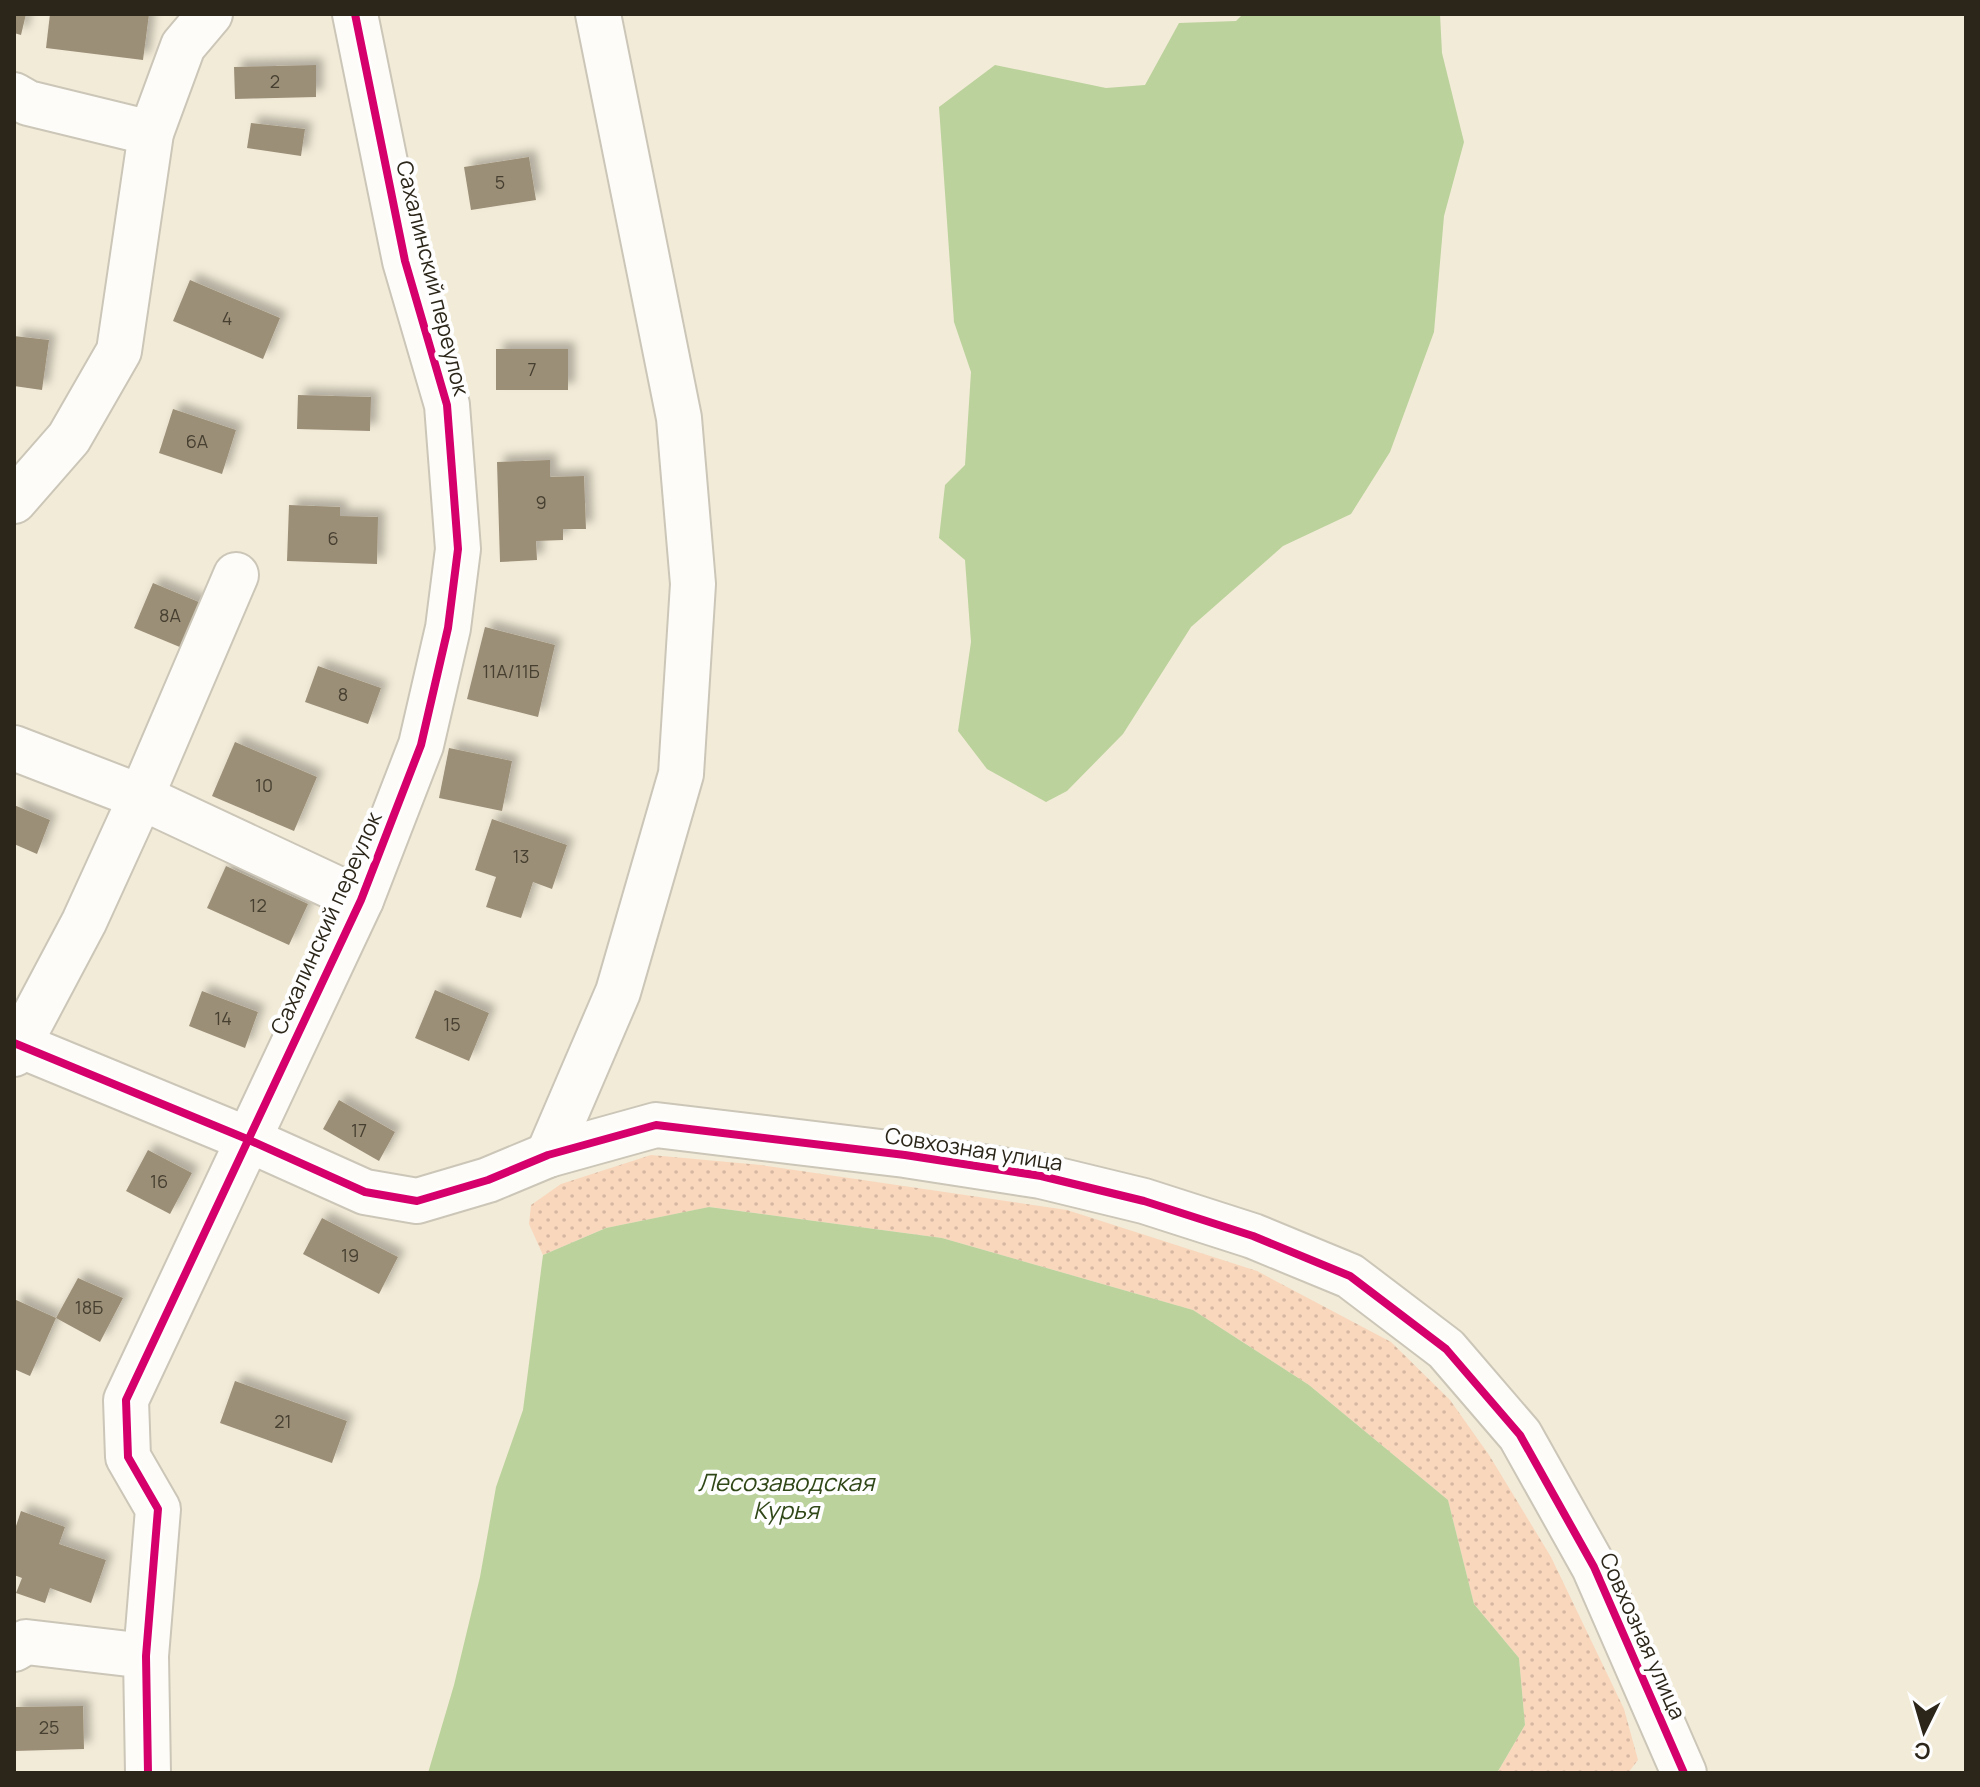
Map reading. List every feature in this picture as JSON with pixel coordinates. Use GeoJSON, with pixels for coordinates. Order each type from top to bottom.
{"type":"FeatureCollection","features":[{"type":"Feature","properties":{"kind":"street"},"geometry":{"type":"LineString","coordinates":[[14,501],[69,438],[119,351],[151,133],[183,46],[210,14]]}},
{"type":"Feature","properties":{"kind":"street","name":"Сахалинский переулок"},"geometry":{"type":"LineString","coordinates":[[148,1773],[146,1656],[158,1509],[128,1457],[126,1400],[361,900],[421,745],[448,628],[458,549],[447,405],[405,261],[355,14]]}},
{"type":"Feature","properties":{"kind":"street"},"geometry":{"type":"LineString","coordinates":[[548,1155],[618,992],[681,774],[693,584],[679,418],[598,14]]}},
{"type":"Feature","properties":{"kind":"street"},"geometry":{"type":"LineString","coordinates":[[14,95],[28,103],[151,133]]}},
{"type":"Feature","properties":{"kind":"street"},"geometry":{"type":"LineString","coordinates":[[16,1047],[84,922],[236,575]]}},
{"type":"Feature","properties":{"kind":"street"},"geometry":{"type":"LineString","coordinates":[[14,748],[141,797],[361,900]]}},
{"type":"Feature","properties":{"kind":"street","name":"Совхозная улица"},"geometry":{"type":"LineString","coordinates":[[16,1047],[247,1139],[365,1192],[417,1201],[488,1180],[548,1155],[656,1125],[921,1157],[1041,1176],[1144,1201],[1253,1236],[1350,1276],[1446,1349],[1520,1435],[1594,1567],[1684,1773]]}},
{"type":"Feature","properties":{"kind":"street"},"geometry":{"type":"LineString","coordinates":[[14,1649],[26,1642],[146,1656]]}},
{"type":"Feature","properties":{"kind":"shaded area"},"geometry":{"type":"Polygon","coordinates":[[[651,1155],[761,1165],[1067,1210],[1257,1271],[1391,1342],[1450,1400],[1489,1455],[1551,1557],[1624,1709],[1638,1760],[1628,1773],[1497,1773],[1525,1725],[1519,1658],[1474,1604],[1448,1500],[1309,1385],[1193,1310],[942,1238],[710,1207],[606,1228],[543,1255],[529,1224],[531,1205],[561,1184],[651,1155]]]}},
{"type":"Feature","properties":{"kind":"water"},"geometry":{"type":"Polygon","coordinates":[[[1243,14],[1440,14],[1442,53],[1464,142],[1444,216],[1434,332],[1390,452],[1351,514],[1283,546],[1191,627],[1123,734],[1067,791],[1046,802],[987,769],[958,731],[971,642],[965,560],[939,538],[945,485],[965,465],[971,372],[954,322],[939,107],[995,65],[1106,88],[1145,85],[1179,23],[1236,21],[1243,14]]]}},
{"type":"Feature","properties":{"kind":"water","name":"Лесозаводская Курья"},"geometry":{"type":"Polygon","coordinates":[[[709,1207],[942,1238],[1193,1310],[1309,1385],[1448,1500],[1474,1604],[1519,1658],[1525,1725],[1497,1773],[428,1773],[454,1685],[480,1577],[496,1487],[523,1410],[543,1255],[606,1228],[709,1207]]]}},
{"type":"Feature","properties":{"kind":"building"},"geometry":{"type":"Polygon","coordinates":[[[14,14],[26,14],[21,35],[14,33],[14,14]]]}},
{"type":"Feature","properties":{"kind":"building"},"geometry":{"type":"Polygon","coordinates":[[[50,14],[149,14],[143,60],[46,48],[50,14]]]}},
{"type":"Feature","properties":{"kind":"building"},"geometry":{"type":"Polygon","coordinates":[[[316,65],[316,97],[235,99],[234,67],[316,65]]]}},
{"type":"Feature","properties":{"kind":"building"},"geometry":{"type":"Polygon","coordinates":[[[251,123],[305,129],[301,156],[247,148],[251,123]]]}},
{"type":"Feature","properties":{"kind":"building"},"geometry":{"type":"Polygon","coordinates":[[[529,157],[536,200],[471,210],[464,167],[529,157]]]}},
{"type":"Feature","properties":{"kind":"building"},"geometry":{"type":"Polygon","coordinates":[[[190,280],[280,318],[263,359],[173,321],[190,280]]]}},
{"type":"Feature","properties":{"kind":"building"},"geometry":{"type":"Polygon","coordinates":[[[14,336],[49,340],[42,390],[14,386],[14,336]]]}},
{"type":"Feature","properties":{"kind":"building"},"geometry":{"type":"Polygon","coordinates":[[[496,349],[568,349],[568,390],[496,390],[496,349]]]}},
{"type":"Feature","properties":{"kind":"building"},"geometry":{"type":"Polygon","coordinates":[[[298,395],[371,397],[370,431],[297,429],[298,395]]]}},
{"type":"Feature","properties":{"kind":"building"},"geometry":{"type":"Polygon","coordinates":[[[173,409],[236,430],[222,474],[159,453],[173,409]]]}},
{"type":"Feature","properties":{"kind":"building"},"geometry":{"type":"Polygon","coordinates":[[[550,460],[550,477],[584,476],[586,529],[563,529],[563,540],[536,541],[537,560],[500,562],[497,462],[550,460]]]}},
{"type":"Feature","properties":{"kind":"building"},"geometry":{"type":"Polygon","coordinates":[[[289,505],[340,507],[340,516],[378,517],[377,564],[287,561],[289,505]]]}},
{"type":"Feature","properties":{"kind":"building"},"geometry":{"type":"Polygon","coordinates":[[[153,583],[206,605],[187,650],[134,628],[153,583]]]}},
{"type":"Feature","properties":{"kind":"building"},"geometry":{"type":"Polygon","coordinates":[[[485,627],[555,645],[538,717],[467,699],[485,627]]]}},
{"type":"Feature","properties":{"kind":"building"},"geometry":{"type":"Polygon","coordinates":[[[318,666],[381,688],[368,724],[305,702],[318,666]]]}},
{"type":"Feature","properties":{"kind":"building"},"geometry":{"type":"Polygon","coordinates":[[[235,742],[317,777],[294,831],[212,796],[235,742]]]}},
{"type":"Feature","properties":{"kind":"building"},"geometry":{"type":"Polygon","coordinates":[[[449,748],[512,761],[502,811],[439,798],[449,748]]]}},
{"type":"Feature","properties":{"kind":"building"},"geometry":{"type":"Polygon","coordinates":[[[14,805],[50,820],[37,854],[14,844],[14,805]]]}},
{"type":"Feature","properties":{"kind":"building"},"geometry":{"type":"Polygon","coordinates":[[[492,819],[567,845],[552,889],[533,882],[521,918],[486,907],[496,877],[475,870],[492,819]]]}},
{"type":"Feature","properties":{"kind":"building"},"geometry":{"type":"Polygon","coordinates":[[[226,866],[308,904],[289,945],[207,908],[226,866]]]}},
{"type":"Feature","properties":{"kind":"building"},"geometry":{"type":"Polygon","coordinates":[[[435,990],[489,1013],[469,1061],[415,1038],[435,990]]]}},
{"type":"Feature","properties":{"kind":"building"},"geometry":{"type":"Polygon","coordinates":[[[202,991],[258,1012],[245,1048],[189,1026],[202,991]]]}},
{"type":"Feature","properties":{"kind":"building"},"geometry":{"type":"Polygon","coordinates":[[[339,1100],[395,1132],[379,1161],[323,1129],[339,1100]]]}},
{"type":"Feature","properties":{"kind":"building"},"geometry":{"type":"Polygon","coordinates":[[[148,1150],[192,1173],[170,1214],[126,1191],[148,1150]]]}},
{"type":"Feature","properties":{"kind":"building"},"geometry":{"type":"Polygon","coordinates":[[[322,1218],[398,1257],[379,1294],[303,1254],[322,1218]]]}},
{"type":"Feature","properties":{"kind":"building"},"geometry":{"type":"Polygon","coordinates":[[[78,1278],[123,1298],[100,1342],[56,1318],[78,1278]]]}},
{"type":"Feature","properties":{"kind":"building"},"geometry":{"type":"Polygon","coordinates":[[[14,1299],[56,1318],[30,1376],[14,1369],[14,1299]]]}},
{"type":"Feature","properties":{"kind":"building"},"geometry":{"type":"Polygon","coordinates":[[[235,1381],[347,1421],[332,1463],[220,1423],[235,1381]]]}},
{"type":"Feature","properties":{"kind":"building"},"geometry":{"type":"Polygon","coordinates":[[[21,1511],[65,1527],[59,1544],[106,1560],[91,1603],[50,1588],[45,1603],[16,1593],[22,1578],[14,1575],[14,1532],[21,1511]]]}},
{"type":"Feature","properties":{"kind":"building"},"geometry":{"type":"Polygon","coordinates":[[[83,1706],[84,1749],[14,1751],[14,1707],[83,1706]]]}},
{"type":"Feature","properties":{"kind":"cycle path"},"geometry":{"type":"LineString","coordinates":[[148,1773],[146,1656],[158,1509],[128,1457],[126,1400],[361,900],[421,745],[448,628],[458,549],[447,405],[405,261],[355,14]]}},
{"type":"Feature","properties":{"kind":"cycle path"},"geometry":{"type":"LineString","coordinates":[[14,1043],[247,1139],[365,1192],[417,1201],[488,1180],[548,1155],[656,1125],[905,1155],[1041,1176],[1144,1201],[1253,1236],[1350,1276],[1446,1349],[1520,1435],[1594,1567],[1684,1773]]}}]}
